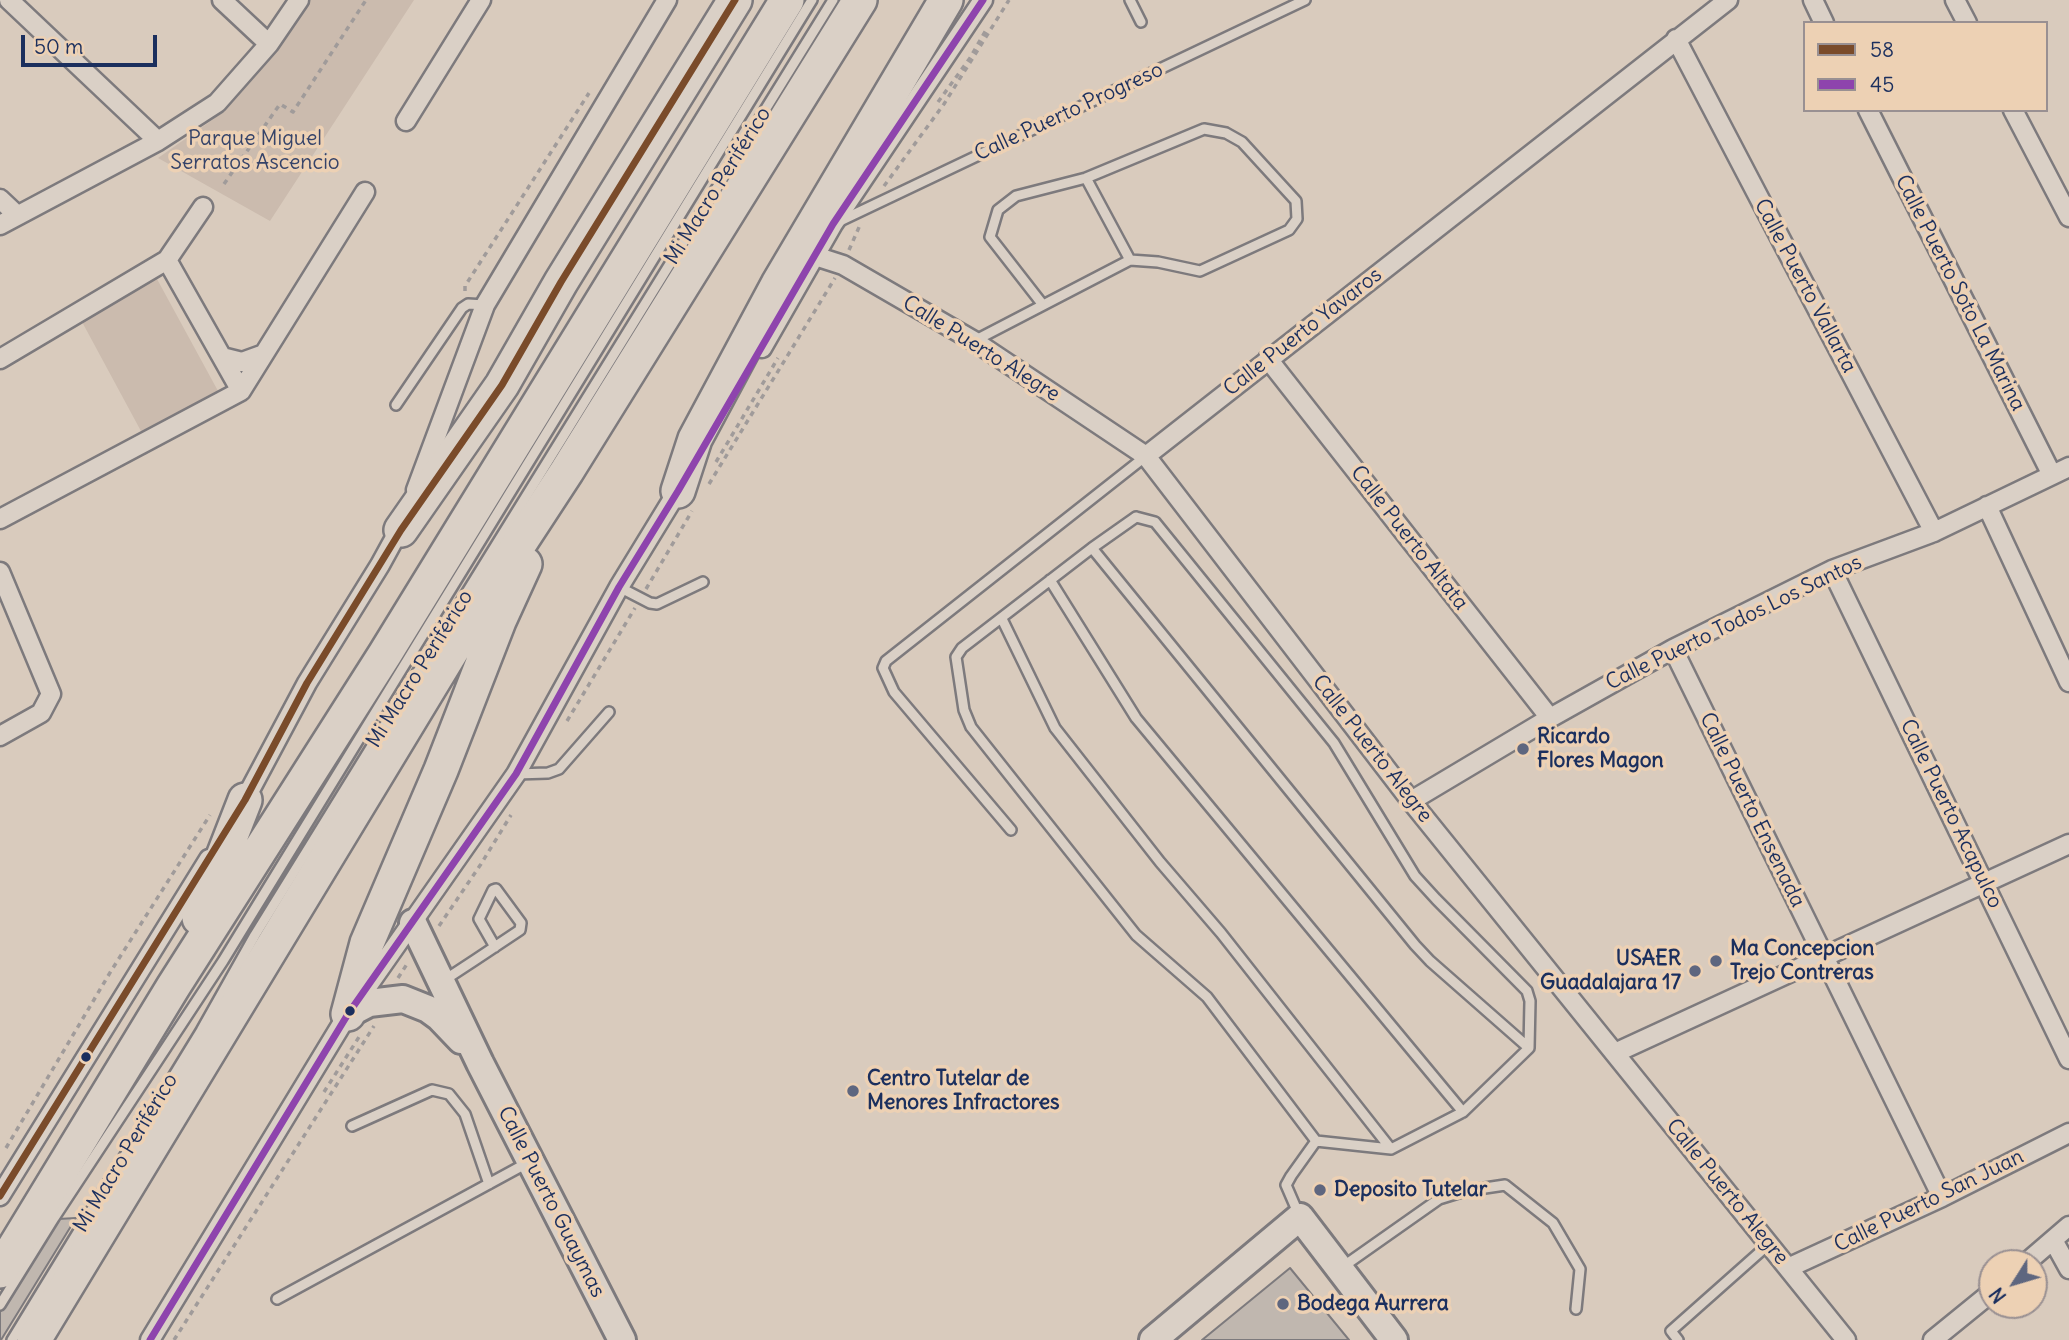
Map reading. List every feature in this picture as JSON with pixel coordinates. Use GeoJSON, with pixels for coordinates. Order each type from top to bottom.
{"type":"FeatureCollection","features":[{"type":"Feature","properties":{"kind":"highway"},"geometry":{"type":"LineString","coordinates":[[0,1271],[173,987],[378,666],[788,0]]}},
{"type":"Feature","properties":{"kind":"highway"},"geometry":{"type":"LineString","coordinates":[[34,1340],[475,612],[567,471],[860,0]]}},
{"type":"Feature","properties":{"kind":"highway"},"geometry":{"type":"LineString","coordinates":[[678,491],[695,439],[778,284],[946,0]]}},
{"type":"Feature","properties":{"kind":"highway"},"geometry":{"type":"LineString","coordinates":[[538,405],[569,310],[744,4]]}},
{"type":"Feature","properties":{"kind":"highway"},"geometry":{"type":"LineString","coordinates":[[401,530],[502,385],[561,282],[744,4]]}},
{"type":"Feature","properties":{"kind":"highway"},"geometry":{"type":"LineString","coordinates":[[502,385],[569,310]]}},
{"type":"Feature","properties":{"kind":"highway"},"geometry":{"type":"LineString","coordinates":[[348,1014],[367,943],[441,770],[499,621],[567,471]]}},
{"type":"Feature","properties":{"kind":"highway"},"geometry":{"type":"LineString","coordinates":[[173,987],[230,804]]}},
{"type":"Feature","properties":{"kind":"street"},"geometry":{"type":"LineString","coordinates":[[9,0],[158,141]]}},
{"type":"Feature","properties":{"kind":"street"},"geometry":{"type":"LineString","coordinates":[[222,0],[268,44]]}},
{"type":"Feature","properties":{"kind":"street"},"geometry":{"type":"LineString","coordinates":[[0,225],[158,141],[217,103],[268,44],[299,0]]}},
{"type":"Feature","properties":{"kind":"street"},"geometry":{"type":"LineString","coordinates":[[406,121],[481,0]]}},
{"type":"Feature","properties":{"kind":"street"},"geometry":{"type":"LineString","coordinates":[[0,1196],[230,804],[401,530],[485,305],[667,0]]}},
{"type":"Feature","properties":{"kind":"street"},"geometry":{"type":"LineString","coordinates":[[151,1337],[348,1014],[516,774],[619,587],[833,225],[983,0]]}},
{"type":"Feature","properties":{"kind":"street","name":"Calle Puerto Yavaros"},"geometry":{"type":"LineString","coordinates":[[1146,456],[1728,0]]}},
{"type":"Feature","properties":{"kind":"street"},"geometry":{"type":"LineString","coordinates":[[1813,0],[1823,21]]}},
{"type":"Feature","properties":{"kind":"street"},"geometry":{"type":"LineString","coordinates":[[1955,0],[1966,21]]}},
{"type":"Feature","properties":{"kind":"street","name":"Calle Puerto Vallarta"},"geometry":{"type":"LineString","coordinates":[[1676,39],[1934,532]]}},
{"type":"Feature","properties":{"kind":"street","name":"Calle Puerto Soto La Marina"},"geometry":{"type":"LineString","coordinates":[[1869,112],[2052,475]]}},
{"type":"Feature","properties":{"kind":"street"},"geometry":{"type":"LineString","coordinates":[[2014,112],[2069,217]]}},
{"type":"Feature","properties":{"kind":"street"},"geometry":{"type":"LineString","coordinates":[[0,519],[241,391],[365,192]]}},
{"type":"Feature","properties":{"kind":"street"},"geometry":{"type":"LineString","coordinates":[[0,199],[18,215]]}},
{"type":"Feature","properties":{"kind":"street"},"geometry":{"type":"LineString","coordinates":[[0,359],[167,260],[204,206]]}},
{"type":"Feature","properties":{"kind":"street","name":"Calle Puerto Alegre"},"geometry":{"type":"LineString","coordinates":[[815,256],[843,265],[974,341],[1146,456],[1411,801],[1846,1340]]}},
{"type":"Feature","properties":{"kind":"street"},"geometry":{"type":"LineString","coordinates":[[167,260],[241,391]]}},
{"type":"Feature","properties":{"kind":"street"},"geometry":{"type":"LineString","coordinates":[[222,357],[242,362],[264,354]]}},
{"type":"Feature","properties":{"kind":"street","name":"Calle Puerto Altata"},"geometry":{"type":"LineString","coordinates":[[1268,359],[1550,718]]}},
{"type":"Feature","properties":{"kind":"street","name":"Calle Puerto Todos Los Santos"},"geometry":{"type":"LineString","coordinates":[[1411,801],[1673,649],[1832,570],[1934,532],[2069,467]]}},
{"type":"Feature","properties":{"kind":"street"},"geometry":{"type":"LineString","coordinates":[[1987,506],[2069,682]]}},
{"type":"Feature","properties":{"kind":"street","name":"Calle Puerto Acapulco"},"geometry":{"type":"LineString","coordinates":[[1832,570],[2069,1059]]}},
{"type":"Feature","properties":{"kind":"street"},"geometry":{"type":"LineString","coordinates":[[0,572],[51,694],[41,713],[0,736]]}},
{"type":"Feature","properties":{"kind":"street","name":"Calle Puerto Ensenada"},"geometry":{"type":"LineString","coordinates":[[1673,649],[1942,1197]]}},
{"type":"Feature","properties":{"kind":"street"},"geometry":{"type":"LineString","coordinates":[[1615,1053],[2069,844]]}},
{"type":"Feature","properties":{"kind":"street","name":"Calle Puerto Guaymas"},"geometry":{"type":"LineString","coordinates":[[413,923],[480,1063],[622,1340]]}},
{"type":"Feature","properties":{"kind":"street","name":"Calle Puerto Guaymas"},"geometry":{"type":"LineString","coordinates":[[348,1014],[369,1003],[403,999],[439,1017],[480,1063]]}},
{"type":"Feature","properties":{"kind":"street","name":"Calle Puerto San Juan"},"geometry":{"type":"LineString","coordinates":[[1788,1268],[1942,1197],[2069,1133]]}},
{"type":"Feature","properties":{"kind":"street"},"geometry":{"type":"LineString","coordinates":[[1153,1340],[1300,1217],[1394,1340]]}},
{"type":"Feature","properties":{"kind":"street"},"geometry":{"type":"LineString","coordinates":[[2042,1249],[2069,1226]]}},
{"type":"Feature","properties":{"kind":"street"},"geometry":{"type":"LineString","coordinates":[[2053,1240],[2069,1269]]}},
{"type":"Feature","properties":{"kind":"street"},"geometry":{"type":"LineString","coordinates":[[1933,1340],[1951,1334],[1978,1306]]}},
{"type":"Feature","properties":{"kind":"lane","name":"Mi Macro Periférico"},"geometry":{"type":"LineString","coordinates":[[0,1305],[61,1206],[223,961],[812,0]]}},
{"type":"Feature","properties":{"kind":"lane","name":"Mi Macro Periférico"},"geometry":{"type":"LineString","coordinates":[[12,1340],[201,1031],[255,935],[833,0]]}},
{"type":"Feature","properties":{"kind":"lane"},"geometry":{"type":"LineString","coordinates":[[1130,0],[1142,22]]}},
{"type":"Feature","properties":{"kind":"lane","name":"Calle Puerto Progreso"},"geometry":{"type":"LineString","coordinates":[[833,225],[1305,0]]}},
{"type":"Feature","properties":{"kind":"lane"},"geometry":{"type":"LineString","coordinates":[[974,341],[1130,260],[1158,262],[1200,271],[1289,230],[1297,219],[1296,201],[1242,142],[1226,133],[1204,129],[1086,178],[1016,196],[998,210],[990,237],[1043,305]]}},
{"type":"Feature","properties":{"kind":"lane"},"geometry":{"type":"LineString","coordinates":[[1086,178],[1130,260]]}},
{"type":"Feature","properties":{"kind":"lane"},"geometry":{"type":"LineString","coordinates":[[396,405],[462,308],[468,304],[485,305]]}},
{"type":"Feature","properties":{"kind":"lane","name":"Calle Puerto Yavaros"},"geometry":{"type":"LineString","coordinates":[[1011,830],[894,692],[883,668],[886,661],[1146,456]]}},
{"type":"Feature","properties":{"kind":"lane"},"geometry":{"type":"LineString","coordinates":[[1136,517],[1155,522],[1334,743],[1415,876],[1527,990],[1530,1001],[1529,1048],[1463,1112],[1391,1149],[1316,1141],[1207,998],[1136,935],[971,727],[964,710],[956,657],[962,648],[1050,580],[1136,517]]}},
{"type":"Feature","properties":{"kind":"lane"},"geometry":{"type":"LineString","coordinates":[[1092,548],[1415,945],[1529,1048]]}},
{"type":"Feature","properties":{"kind":"lane"},"geometry":{"type":"LineString","coordinates":[[1050,580],[1136,718],[1463,1112]]}},
{"type":"Feature","properties":{"kind":"lane"},"geometry":{"type":"LineString","coordinates":[[619,587],[657,604],[703,582]]}},
{"type":"Feature","properties":{"kind":"lane"},"geometry":{"type":"LineString","coordinates":[[1002,619],[1055,729],[1160,862],[1221,933],[1391,1149]]}},
{"type":"Feature","properties":{"kind":"lane"},"geometry":{"type":"LineString","coordinates":[[516,774],[548,773],[559,769],[609,712]]}},
{"type":"Feature","properties":{"kind":"lane"},"geometry":{"type":"LineString","coordinates":[[442,982],[495,947],[522,927],[496,889],[493,890],[479,919],[495,947]]}},
{"type":"Feature","properties":{"kind":"lane"},"geometry":{"type":"LineString","coordinates":[[352,1126],[432,1090],[449,1094],[465,1114],[489,1184]]}},
{"type":"Feature","properties":{"kind":"lane"},"geometry":{"type":"LineString","coordinates":[[1300,1217],[1286,1185],[1316,1141]]}},
{"type":"Feature","properties":{"kind":"lane"},"geometry":{"type":"LineString","coordinates":[[278,1299],[530,1161]]}},
{"type":"Feature","properties":{"kind":"lane"},"geometry":{"type":"LineString","coordinates":[[1340,1269],[1439,1199],[1465,1191],[1505,1185],[1553,1223],[1580,1269],[1576,1309]]}},
{"type":"Feature","properties":{"kind":"lane"},"geometry":{"type":"LineString","coordinates":[[1678,1340],[1671,1331],[1769,1244]]}},
{"type":"Feature","properties":{"kind":"path"},"geometry":{"type":"LineString","coordinates":[[224,184],[280,104],[293,112],[366,0]]}},
{"type":"Feature","properties":{"kind":"path"},"geometry":{"type":"LineString","coordinates":[[462,308],[465,286],[590,92]]}},
{"type":"Feature","properties":{"kind":"path"},"geometry":{"type":"LineString","coordinates":[[0,1159],[111,971],[230,804]]}},
{"type":"Feature","properties":{"kind":"green space","name":"Parque Miguel Serratos Ascencio"},"geometry":{"type":"Polygon","coordinates":[[[302,0],[414,0],[270,221],[158,158],[225,111],[302,0]]]}},
{"type":"Feature","properties":{"kind":"green space"},"geometry":{"type":"Polygon","coordinates":[[[157,279],[218,391],[142,433],[81,320],[157,279]]]}},
{"type":"Feature","properties":{"kind":"building"},"geometry":{"type":"Polygon","coordinates":[[[76,1218],[0,1340],[0,1312],[58,1219],[76,1218]]]}},
{"type":"Feature","properties":{"kind":"building","name":"Bodega Aurrera"},"geometry":{"type":"Polygon","coordinates":[[[1290,1268],[1349,1340],[1202,1340],[1290,1268]]]}},
{"type":"Feature","properties":{"kind":"transit line","name":"58"},"geometry":{"type":"LineString","coordinates":[[0,1196],[245,800],[307,683],[401,530],[502,385],[561,282],[735,0]]}},
{"type":"Feature","properties":{"kind":"transit line","name":"45"},"geometry":{"type":"LineString","coordinates":[[150,1340],[348,1014],[516,774],[619,587],[833,224],[983,0]]}},
{"type":"Feature","properties":{"kind":"place","name":"Ricardo Flores Magon"},"geometry":{"type":"Point","coordinates":[1523,749]}},
{"type":"Feature","properties":{"kind":"place","name":"Ma Concepcion Trejo Contreras"},"geometry":{"type":"Point","coordinates":[1716,961]}},
{"type":"Feature","properties":{"kind":"place","name":"USAER Guadalajara 17"},"geometry":{"type":"Point","coordinates":[1695,971]}},
{"type":"Feature","properties":{"kind":"place","name":"Centro Tutelar de Menores Infractores"},"geometry":{"type":"Point","coordinates":[853,1091]}},
{"type":"Feature","properties":{"kind":"place","name":"Deposito Tutelar"},"geometry":{"type":"Point","coordinates":[1320,1190]}},
{"type":"Feature","properties":{"kind":"place","name":"Bodega Aurrera"},"geometry":{"type":"Point","coordinates":[1283,1304]}}]}
